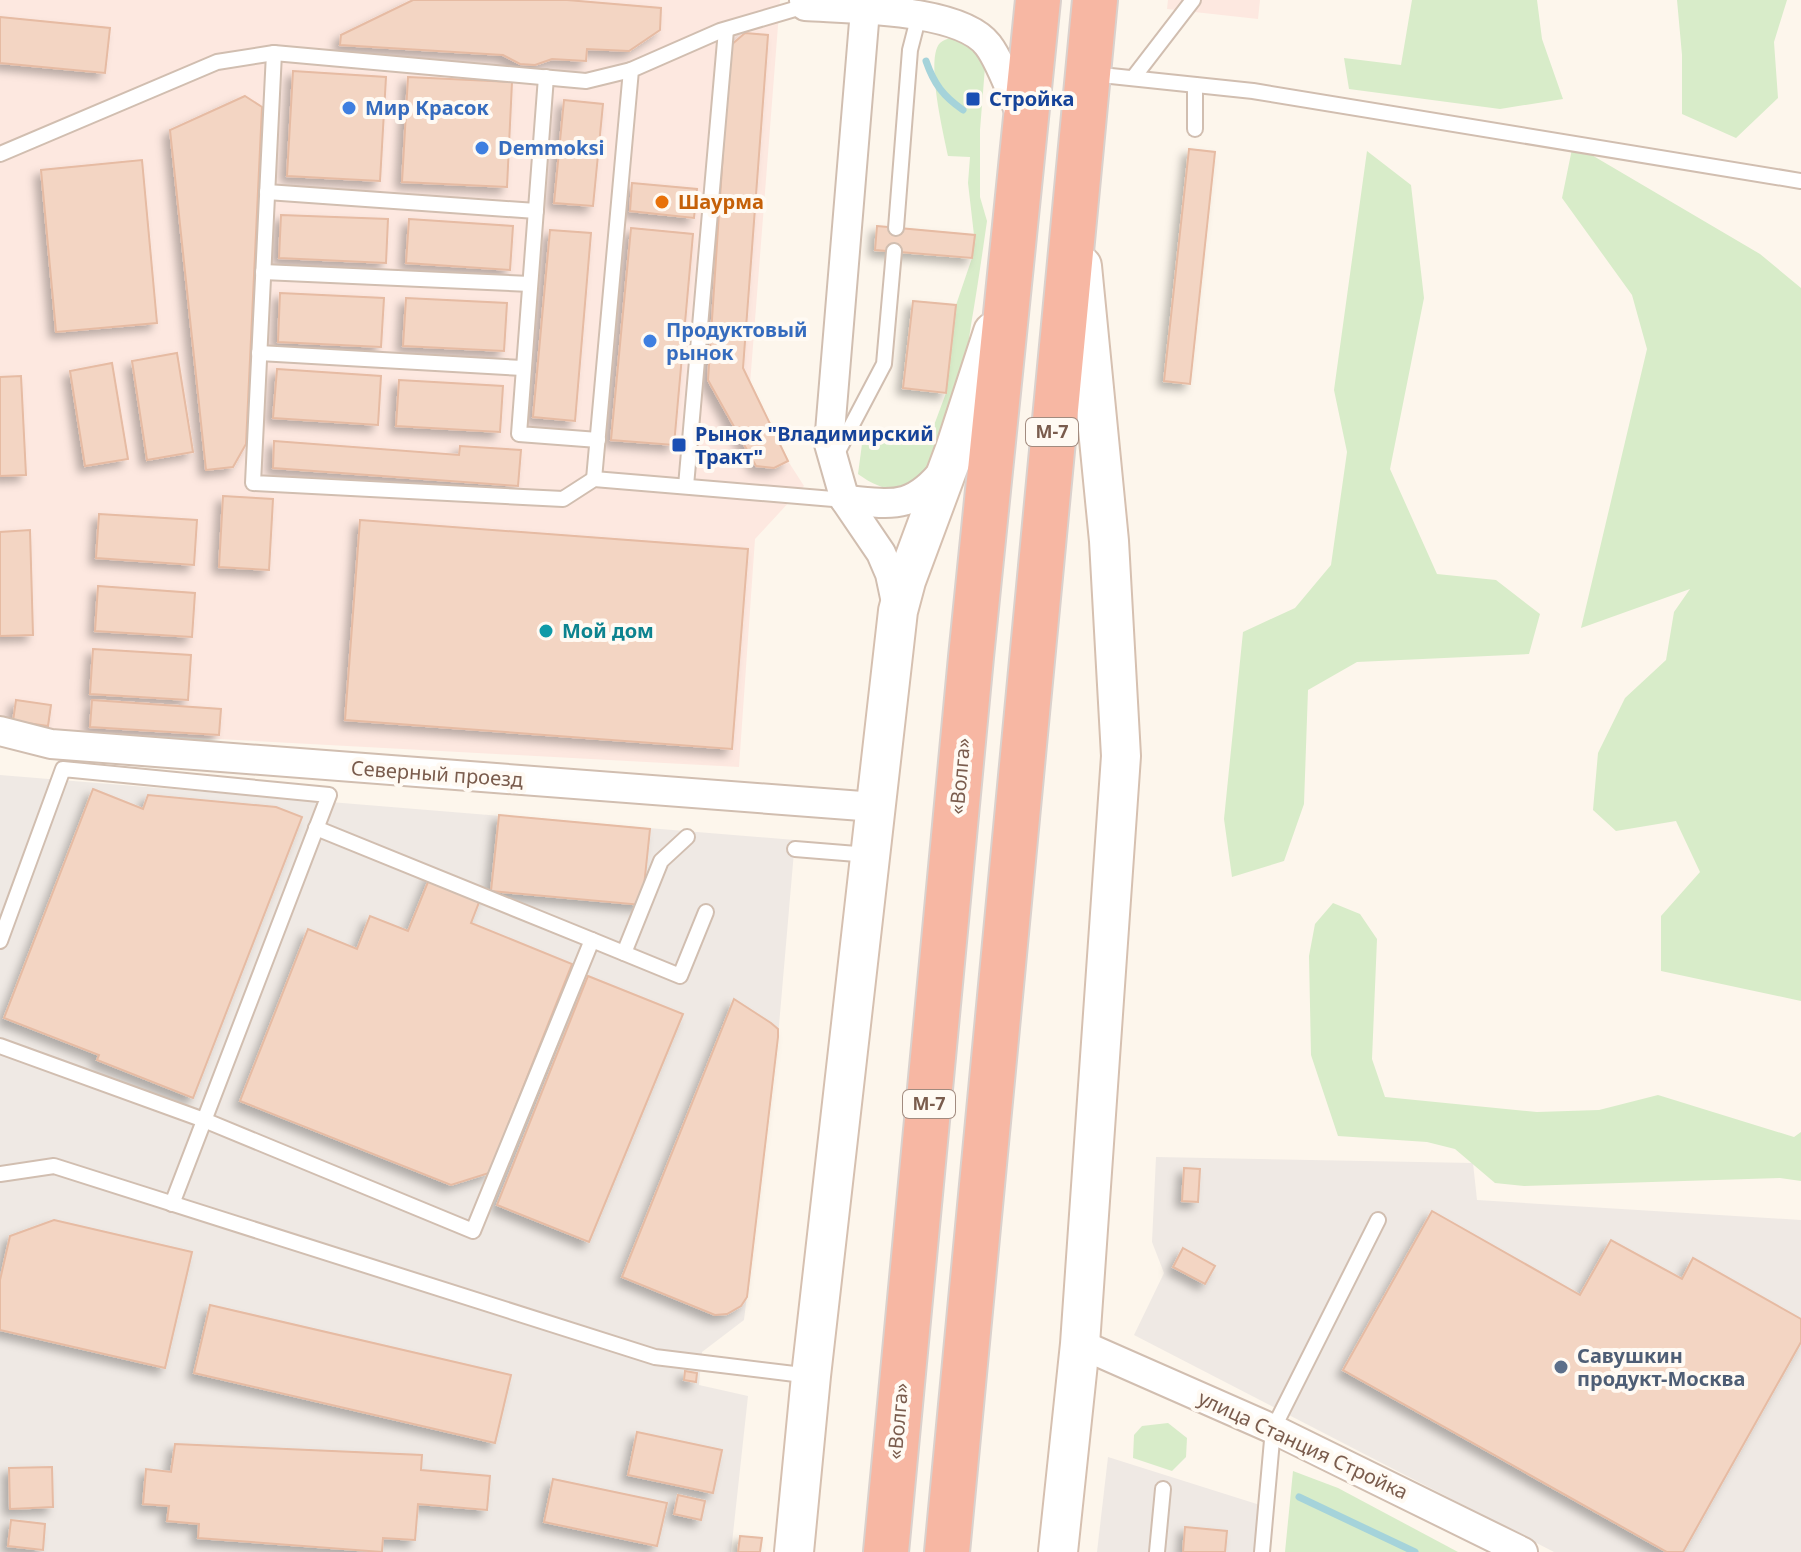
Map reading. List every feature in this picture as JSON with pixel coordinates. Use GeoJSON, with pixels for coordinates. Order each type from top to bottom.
{"type":"FeatureCollection","features":[{"type":"Feature","properties":{"kind":"highway","name":"«Волга»"},"geometry":{"type":"LineString","coordinates":[[886,1552],[971,657],[1038,0]]}},
{"type":"Feature","properties":{"kind":"highway","name":"М-7"},"geometry":{"type":"LineString","coordinates":[[947,1552],[1095,0]]}},
{"type":"Feature","properties":{"kind":"street"},"geometry":{"type":"LineString","coordinates":[[805,3],[865,10],[925,5],[987,44],[1026,125]]}},
{"type":"Feature","properties":{"kind":"street"},"geometry":{"type":"LineString","coordinates":[[865,10],[829,444],[845,500],[881,553],[890,574],[898,611]]}},
{"type":"Feature","properties":{"kind":"street"},"geometry":{"type":"LineString","coordinates":[[1058,1552],[1080,1344],[1121,756],[1109,541],[1075,200]]}},
{"type":"Feature","properties":{"kind":"street"},"geometry":{"type":"LineString","coordinates":[[794,1552],[811,1376],[898,611],[1012,271]]}},
{"type":"Feature","properties":{"kind":"street"},"geometry":{"type":"LineString","coordinates":[[845,500],[893,504],[911,500],[933,485],[950,462]]}},
{"type":"Feature","properties":{"kind":"street","name":"Северный проезд"},"geometry":{"type":"LineString","coordinates":[[0,731],[51,744],[875,807]]}},
{"type":"Feature","properties":{"kind":"street","name":"улица Станция Стройка"},"geometry":{"type":"LineString","coordinates":[[1080,1344],[1273,1429],[1523,1552]]}},
{"type":"Feature","properties":{"kind":"lane"},"geometry":{"type":"LineString","coordinates":[[1133,78],[1193,0]]}},
{"type":"Feature","properties":{"kind":"lane"},"geometry":{"type":"LineString","coordinates":[[0,154],[217,62],[274,53],[586,81],[631,70],[726,30],[805,3]]}},
{"type":"Feature","properties":{"kind":"lane"},"geometry":{"type":"LineString","coordinates":[[896,228],[910,50],[925,5]]}},
{"type":"Feature","properties":{"kind":"lane"},"geometry":{"type":"LineString","coordinates":[[686,486],[726,30]]}},
{"type":"Feature","properties":{"kind":"lane"},"geometry":{"type":"LineString","coordinates":[[274,53],[253,483],[563,499],[594,479],[845,500]]}},
{"type":"Feature","properties":{"kind":"lane"},"geometry":{"type":"LineString","coordinates":[[594,479],[631,70]]}},
{"type":"Feature","properties":{"kind":"lane"},"geometry":{"type":"LineString","coordinates":[[1088,74],[1268,93],[1801,181]]}},
{"type":"Feature","properties":{"kind":"lane"},"geometry":{"type":"LineString","coordinates":[[546,77],[519,434],[598,440]]}},
{"type":"Feature","properties":{"kind":"lane"},"geometry":{"type":"LineString","coordinates":[[1195,85],[1195,129]]}},
{"type":"Feature","properties":{"kind":"lane"},"geometry":{"type":"LineString","coordinates":[[267,192],[536,211]]}},
{"type":"Feature","properties":{"kind":"lane"},"geometry":{"type":"LineString","coordinates":[[833,461],[884,364],[894,251]]}},
{"type":"Feature","properties":{"kind":"lane"},"geometry":{"type":"LineString","coordinates":[[263,272],[530,284]]}},
{"type":"Feature","properties":{"kind":"lane"},"geometry":{"type":"LineString","coordinates":[[259,353],[523,368]]}},
{"type":"Feature","properties":{"kind":"lane"},"geometry":{"type":"LineString","coordinates":[[0,941],[63,769],[329,795],[172,1204]]}},
{"type":"Feature","properties":{"kind":"lane"},"geometry":{"type":"LineString","coordinates":[[316,828],[680,976],[706,912]]}},
{"type":"Feature","properties":{"kind":"lane"},"geometry":{"type":"LineString","coordinates":[[624,953],[661,861],[687,837]]}},
{"type":"Feature","properties":{"kind":"lane"},"geometry":{"type":"LineString","coordinates":[[795,849],[870,855]]}},
{"type":"Feature","properties":{"kind":"lane"},"geometry":{"type":"LineString","coordinates":[[0,1046],[204,1120],[473,1231],[592,940]]}},
{"type":"Feature","properties":{"kind":"lane"},"geometry":{"type":"LineString","coordinates":[[0,1174],[54,1166],[655,1357],[811,1376]]}},
{"type":"Feature","properties":{"kind":"lane"},"geometry":{"type":"LineString","coordinates":[[1262,1552],[1273,1429],[1378,1220]]}},
{"type":"Feature","properties":{"kind":"lane"},"geometry":{"type":"LineString","coordinates":[[1157,1552],[1163,1489]]}},
{"type":"Feature","properties":{"kind":"shaded area"},"geometry":{"type":"Polygon","coordinates":[[[0,0],[780,0],[750,384],[788,461],[804,486],[755,539],[739,767],[49,730],[0,718],[0,0]]]}},
{"type":"Feature","properties":{"kind":"shaded area"},"geometry":{"type":"Polygon","coordinates":[[[1168,0],[1260,0],[1258,19],[1167,9],[1168,0]]]}},
{"type":"Feature","properties":{"kind":"shaded area"},"geometry":{"type":"Polygon","coordinates":[[[0,775],[795,840],[778,1037],[744,1320],[702,1352],[699,1385],[748,1396],[731,1552],[0,1552],[0,775]]]}},
{"type":"Feature","properties":{"kind":"shaded area"},"geometry":{"type":"Polygon","coordinates":[[[1156,1157],[1473,1163],[1477,1200],[1801,1220],[1801,1552],[1554,1552],[1134,1335],[1164,1273],[1152,1242],[1156,1157]]]}},
{"type":"Feature","properties":{"kind":"shaded area"},"geometry":{"type":"Polygon","coordinates":[[[1108,1457],[1260,1505],[1255,1552],[1097,1552],[1108,1457]]]}},
{"type":"Feature","properties":{"kind":"green space"},"geometry":{"type":"Polygon","coordinates":[[[1412,0],[1537,0],[1542,39],[1563,99],[1500,109],[1349,89],[1344,58],[1401,65],[1412,0]]]}},
{"type":"Feature","properties":{"kind":"green space"},"geometry":{"type":"Polygon","coordinates":[[[1677,0],[1787,0],[1774,42],[1778,98],[1736,138],[1682,114],[1682,55],[1677,0]]]}},
{"type":"Feature","properties":{"kind":"green space"},"geometry":{"type":"Polygon","coordinates":[[[957,35],[974,44],[985,67],[980,130],[980,197],[987,221],[979,273],[962,380],[944,443],[929,469],[911,485],[887,488],[858,474],[862,444],[891,430],[930,436],[946,393],[956,305],[972,258],[974,235],[968,183],[970,157],[948,156],[935,80],[936,51],[941,42],[957,35]]]}},
{"type":"Feature","properties":{"kind":"green space"},"geometry":{"type":"Polygon","coordinates":[[[1573,144],[1760,254],[1801,288],[1801,1001],[1661,971],[1661,916],[1700,872],[1676,821],[1616,831],[1593,810],[1598,753],[1625,698],[1666,660],[1674,612],[1690,589],[1581,628],[1647,349],[1632,295],[1562,198],[1573,144]]]}},
{"type":"Feature","properties":{"kind":"green space"},"geometry":{"type":"Polygon","coordinates":[[[1367,151],[1411,185],[1424,298],[1390,469],[1437,574],[1496,580],[1540,614],[1529,654],[1357,662],[1308,690],[1304,804],[1284,861],[1232,877],[1224,819],[1243,632],[1295,608],[1331,565],[1347,452],[1334,390],[1367,151]]]}},
{"type":"Feature","properties":{"kind":"green space"},"geometry":{"type":"Polygon","coordinates":[[[1333,903],[1360,914],[1377,939],[1372,1059],[1385,1097],[1537,1112],[1599,1110],[1658,1095],[1794,1137],[1801,1132],[1801,1181],[1780,1178],[1524,1186],[1495,1183],[1455,1149],[1427,1142],[1338,1136],[1311,1055],[1309,956],[1315,924],[1333,903]]]}},
{"type":"Feature","properties":{"kind":"green space"},"geometry":{"type":"Polygon","coordinates":[[[1168,1423],[1187,1438],[1186,1457],[1172,1471],[1133,1458],[1134,1435],[1142,1426],[1168,1423]]]}},
{"type":"Feature","properties":{"kind":"green space"},"geometry":{"type":"Polygon","coordinates":[[[1293,1471],[1338,1488],[1458,1552],[1285,1552],[1293,1471]]]}},
{"type":"Feature","properties":{"kind":"building"},"geometry":{"type":"Polygon","coordinates":[[[413,0],[567,0],[661,8],[660,30],[629,51],[587,49],[586,61],[552,59],[535,65],[520,64],[503,55],[340,45],[341,35],[413,0]]]}},
{"type":"Feature","properties":{"kind":"building"},"geometry":{"type":"Polygon","coordinates":[[[0,17],[110,28],[105,73],[0,63],[0,17]]]}},
{"type":"Feature","properties":{"kind":"building"},"geometry":{"type":"Polygon","coordinates":[[[745,33],[768,35],[743,368],[788,461],[774,468],[756,466],[708,380],[730,46],[745,33]]]}},
{"type":"Feature","properties":{"kind":"building"},"geometry":{"type":"Polygon","coordinates":[[[293,71],[386,77],[380,181],[287,176],[293,71]]]}},
{"type":"Feature","properties":{"kind":"building"},"geometry":{"type":"Polygon","coordinates":[[[408,77],[512,82],[507,187],[402,182],[408,77]]]}},
{"type":"Feature","properties":{"kind":"building"},"geometry":{"type":"Polygon","coordinates":[[[245,96],[262,107],[246,444],[233,467],[206,470],[170,130],[245,96]]]}},
{"type":"Feature","properties":{"kind":"building"},"geometry":{"type":"Polygon","coordinates":[[[564,100],[603,104],[593,206],[554,203],[564,100]]]}},
{"type":"Feature","properties":{"kind":"building"},"geometry":{"type":"Polygon","coordinates":[[[1189,149],[1215,152],[1190,384],[1164,381],[1189,149]]]}},
{"type":"Feature","properties":{"kind":"building"},"geometry":{"type":"Polygon","coordinates":[[[142,160],[157,323],[56,332],[41,170],[142,160]]]}},
{"type":"Feature","properties":{"kind":"building"},"geometry":{"type":"Polygon","coordinates":[[[632,183],[697,189],[694,218],[630,211],[632,183]]]}},
{"type":"Feature","properties":{"kind":"building"},"geometry":{"type":"Polygon","coordinates":[[[281,215],[388,219],[386,263],[279,258],[281,215]]]}},
{"type":"Feature","properties":{"kind":"building"},"geometry":{"type":"Polygon","coordinates":[[[409,219],[513,226],[510,270],[406,263],[409,219]]]}},
{"type":"Feature","properties":{"kind":"building"},"geometry":{"type":"Polygon","coordinates":[[[877,226],[975,235],[972,258],[875,250],[877,226]]]}},
{"type":"Feature","properties":{"kind":"building"},"geometry":{"type":"Polygon","coordinates":[[[631,228],[693,234],[674,445],[611,440],[631,228]]]}},
{"type":"Feature","properties":{"kind":"building"},"geometry":{"type":"Polygon","coordinates":[[[550,230],[591,233],[575,421],[533,417],[550,230]]]}},
{"type":"Feature","properties":{"kind":"building"},"geometry":{"type":"Polygon","coordinates":[[[280,293],[384,298],[381,347],[278,342],[280,293]]]}},
{"type":"Feature","properties":{"kind":"building"},"geometry":{"type":"Polygon","coordinates":[[[406,298],[507,303],[504,351],[403,346],[406,298]]]}},
{"type":"Feature","properties":{"kind":"building"},"geometry":{"type":"Polygon","coordinates":[[[913,301],[956,305],[946,393],[903,388],[913,301]]]}},
{"type":"Feature","properties":{"kind":"building"},"geometry":{"type":"Polygon","coordinates":[[[177,353],[193,452],[147,460],[132,361],[177,353]]]}},
{"type":"Feature","properties":{"kind":"building"},"geometry":{"type":"Polygon","coordinates":[[[112,363],[128,459],[85,466],[70,371],[112,363]]]}},
{"type":"Feature","properties":{"kind":"building"},"geometry":{"type":"Polygon","coordinates":[[[277,369],[381,376],[378,425],[273,418],[277,369]]]}},
{"type":"Feature","properties":{"kind":"building"},"geometry":{"type":"Polygon","coordinates":[[[21,376],[26,475],[0,476],[0,377],[21,376]]]}},
{"type":"Feature","properties":{"kind":"building"},"geometry":{"type":"Polygon","coordinates":[[[399,380],[503,386],[500,432],[396,426],[399,380]]]}},
{"type":"Feature","properties":{"kind":"building"},"geometry":{"type":"Polygon","coordinates":[[[274,441],[459,455],[460,446],[521,450],[518,486],[273,468],[274,441]]]}},
{"type":"Feature","properties":{"kind":"building"},"geometry":{"type":"Polygon","coordinates":[[[223,496],[273,499],[269,570],[219,567],[223,496]]]}},
{"type":"Feature","properties":{"kind":"building"},"geometry":{"type":"Polygon","coordinates":[[[99,514],[197,520],[194,565],[96,558],[99,514]]]}},
{"type":"Feature","properties":{"kind":"building","name":"Мой дом"},"geometry":{"type":"Polygon","coordinates":[[[360,520],[748,549],[732,749],[345,720],[360,520]]]}},
{"type":"Feature","properties":{"kind":"building"},"geometry":{"type":"Polygon","coordinates":[[[30,530],[33,635],[0,636],[0,532],[30,530]]]}},
{"type":"Feature","properties":{"kind":"building"},"geometry":{"type":"Polygon","coordinates":[[[98,586],[195,593],[192,637],[95,631],[98,586]]]}},
{"type":"Feature","properties":{"kind":"building"},"geometry":{"type":"Polygon","coordinates":[[[93,649],[191,655],[188,700],[90,694],[93,649]]]}},
{"type":"Feature","properties":{"kind":"building"},"geometry":{"type":"Polygon","coordinates":[[[16,700],[51,705],[48,726],[13,721],[16,700]]]}},
{"type":"Feature","properties":{"kind":"building"},"geometry":{"type":"Polygon","coordinates":[[[92,700],[221,709],[219,735],[90,727],[92,700]]]}},
{"type":"Feature","properties":{"kind":"building"},"geometry":{"type":"Polygon","coordinates":[[[93,789],[143,809],[148,795],[276,807],[302,817],[193,1098],[97,1060],[99,1055],[4,1018],[93,789]]]}},
{"type":"Feature","properties":{"kind":"building"},"geometry":{"type":"Polygon","coordinates":[[[499,815],[650,829],[642,905],[491,891],[499,815]]]}},
{"type":"Feature","properties":{"kind":"building"},"geometry":{"type":"Polygon","coordinates":[[[432,872],[483,892],[471,923],[572,964],[489,1173],[451,1185],[240,1101],[308,929],[357,949],[370,916],[408,931],[432,872]]]}},
{"type":"Feature","properties":{"kind":"building"},"geometry":{"type":"Polygon","coordinates":[[[588,976],[683,1014],[589,1242],[497,1205],[588,976]]]}},
{"type":"Feature","properties":{"kind":"building"},"geometry":{"type":"Polygon","coordinates":[[[734,999],[778,1029],[778,1037],[747,1297],[741,1306],[727,1314],[715,1315],[622,1277],[734,999]]]}},
{"type":"Feature","properties":{"kind":"building"},"geometry":{"type":"Polygon","coordinates":[[[1184,1168],[1200,1169],[1198,1202],[1182,1201],[1184,1168]]]}},
{"type":"Feature","properties":{"kind":"building"},"geometry":{"type":"Polygon","coordinates":[[[1432,1211],[1580,1295],[1611,1240],[1682,1279],[1693,1258],[1801,1319],[1801,1342],[1683,1552],[1667,1552],[1343,1370],[1432,1211]]]}},
{"type":"Feature","properties":{"kind":"building"},"geometry":{"type":"Polygon","coordinates":[[[54,1220],[192,1252],[165,1368],[0,1330],[0,1280],[10,1236],[54,1220]]]}},
{"type":"Feature","properties":{"kind":"building"},"geometry":{"type":"Polygon","coordinates":[[[1183,1248],[1215,1266],[1205,1284],[1173,1267],[1183,1248]]]}},
{"type":"Feature","properties":{"kind":"building"},"geometry":{"type":"Polygon","coordinates":[[[210,1305],[511,1375],[495,1443],[194,1373],[210,1305]]]}},
{"type":"Feature","properties":{"kind":"building"},"geometry":{"type":"Polygon","coordinates":[[[685,1371],[697,1373],[696,1382],[684,1380],[685,1371]]]}},
{"type":"Feature","properties":{"kind":"building"},"geometry":{"type":"Polygon","coordinates":[[[637,1432],[722,1450],[713,1493],[628,1475],[637,1432]]]}},
{"type":"Feature","properties":{"kind":"building"},"geometry":{"type":"Polygon","coordinates":[[[175,1444],[422,1455],[421,1470],[490,1476],[487,1510],[418,1504],[415,1540],[383,1538],[382,1552],[198,1538],[199,1524],[167,1521],[169,1506],[143,1504],[146,1469],[171,1472],[175,1444]]]}},
{"type":"Feature","properties":{"kind":"building"},"geometry":{"type":"Polygon","coordinates":[[[52,1467],[53,1507],[10,1509],[9,1468],[52,1467]]]}},
{"type":"Feature","properties":{"kind":"building"},"geometry":{"type":"Polygon","coordinates":[[[553,1479],[667,1503],[657,1546],[544,1522],[553,1479]]]}},
{"type":"Feature","properties":{"kind":"building"},"geometry":{"type":"Polygon","coordinates":[[[678,1495],[705,1501],[701,1520],[674,1514],[678,1495]]]}},
{"type":"Feature","properties":{"kind":"building"},"geometry":{"type":"Polygon","coordinates":[[[11,1520],[45,1524],[43,1550],[8,1546],[11,1520]]]}},
{"type":"Feature","properties":{"kind":"building"},"geometry":{"type":"Polygon","coordinates":[[[1185,1527],[1227,1531],[1225,1552],[1183,1552],[1185,1527]]]}},
{"type":"Feature","properties":{"kind":"building"},"geometry":{"type":"Polygon","coordinates":[[[740,1536],[762,1538],[760,1552],[738,1552],[740,1536]]]}},
{"type":"Feature","properties":{"kind":"waterway"},"geometry":{"type":"LineString","coordinates":[[926,61],[940,89],[963,110]]}},
{"type":"Feature","properties":{"kind":"waterway"},"geometry":{"type":"LineString","coordinates":[[1299,1497],[1415,1552]]}},
{"type":"Feature","properties":{"kind":"place","name":"Стройка"},"geometry":{"type":"Point","coordinates":[973,99]}},
{"type":"Feature","properties":{"kind":"place","name":"Мир Красок"},"geometry":{"type":"Point","coordinates":[349,108]}},
{"type":"Feature","properties":{"kind":"place","name":"Demmoksi"},"geometry":{"type":"Point","coordinates":[482,148]}},
{"type":"Feature","properties":{"kind":"place","name":"Шаурма"},"geometry":{"type":"Point","coordinates":[662,202]}},
{"type":"Feature","properties":{"kind":"place","name":"Продуктовый рынок"},"geometry":{"type":"Point","coordinates":[650,341]}},
{"type":"Feature","properties":{"kind":"place","name":"Рынок \"Владимирский Тракт\""},"geometry":{"type":"Point","coordinates":[679,445]}},
{"type":"Feature","properties":{"kind":"place","name":"Мой дом"},"geometry":{"type":"Point","coordinates":[546,631]}},
{"type":"Feature","properties":{"kind":"place","name":"Савушкин продукт-Москва"},"geometry":{"type":"Point","coordinates":[1561,1367]}}]}
